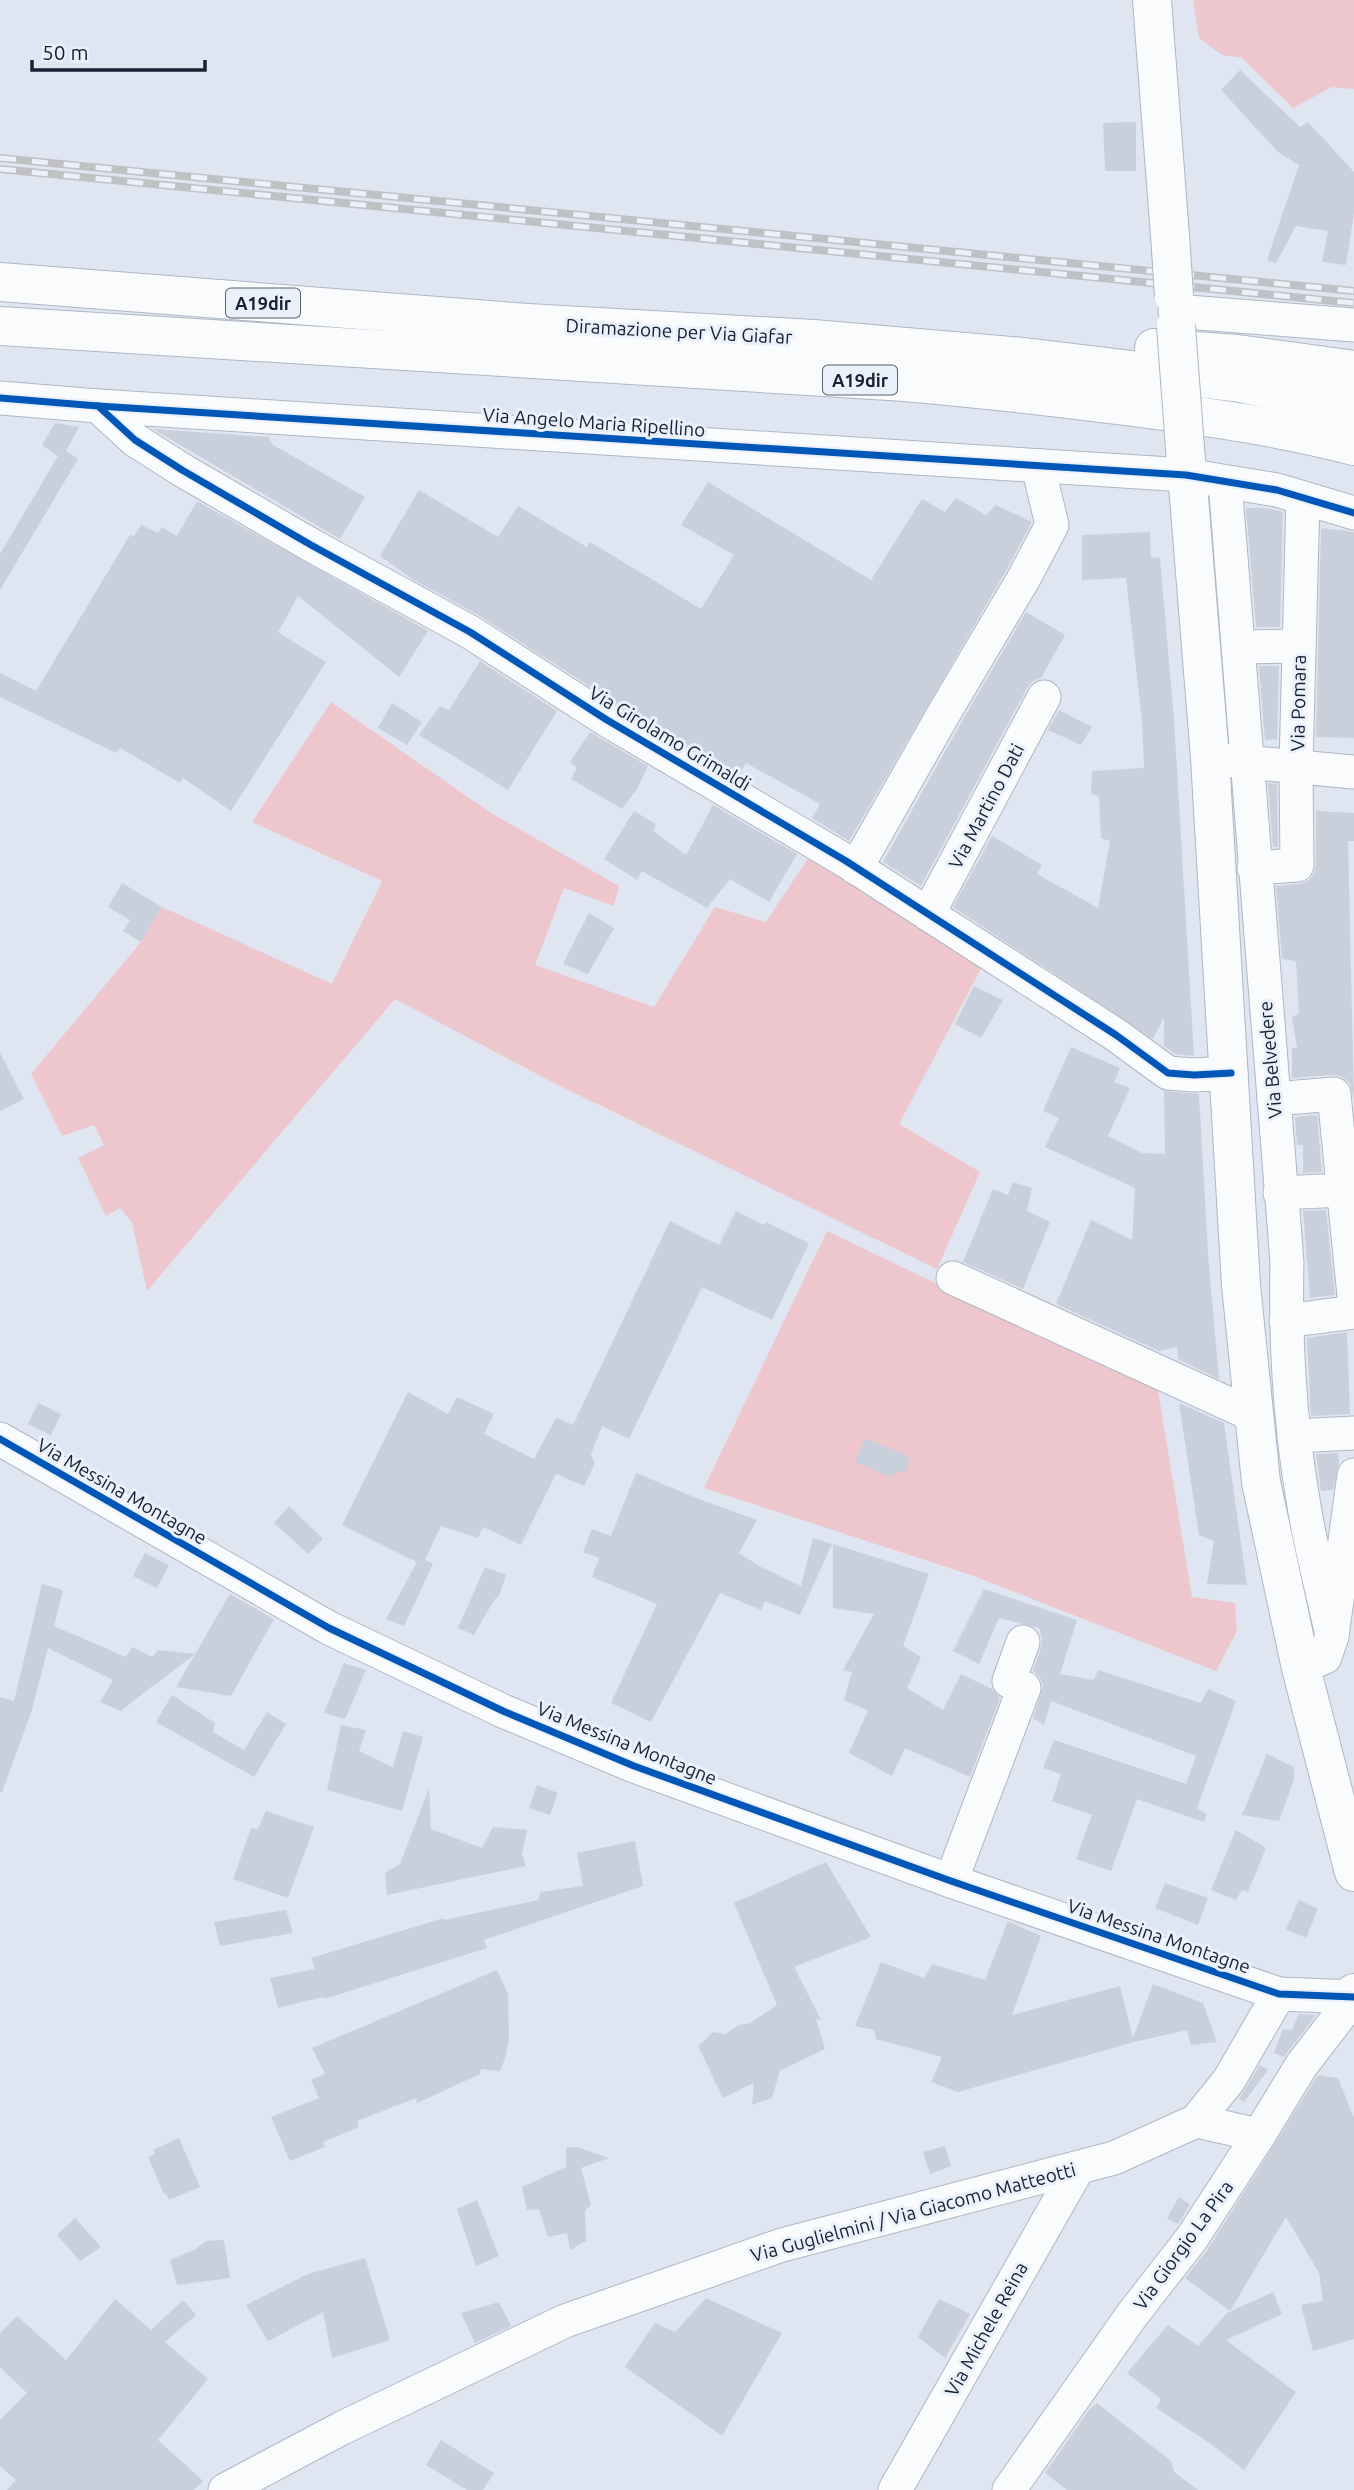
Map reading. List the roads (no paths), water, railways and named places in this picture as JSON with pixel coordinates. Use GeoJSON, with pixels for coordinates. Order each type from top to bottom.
{"type":"FeatureCollection","features":[{"type":"Feature","properties":{"kind":"main road"},"geometry":{"type":"LineString","coordinates":[[1152,0],[1186,461],[1228,760],[1231,1073],[1241,1285],[1261,1482],[1301,1668],[1354,1872]]}},
{"type":"Feature","properties":{"kind":"main road","name":"Diramazione per Via Giafar"},"geometry":{"type":"LineString","coordinates":[[0,282],[527,323],[814,339],[1024,357],[1227,382],[1354,408]]}},
{"type":"Feature","properties":{"kind":"main road","name":"Diramazione per Via Giafar"},"geometry":{"type":"LineString","coordinates":[[0,327],[905,382],[1027,392],[1230,419],[1354,446]]}},
{"type":"Feature","properties":{"kind":"main road"},"geometry":{"type":"LineString","coordinates":[[814,339],[977,336],[1237,354],[1354,370]]}},
{"type":"Feature","properties":{"kind":"main road"},"geometry":{"type":"LineString","coordinates":[[362,349],[1025,411],[1101,421],[1293,454],[1354,473]]}},
{"type":"Feature","properties":{"kind":"street"},"geometry":{"type":"LineString","coordinates":[[1175,311],[1354,325]]}},
{"type":"Feature","properties":{"kind":"street","name":"Via Angelo Maria Ripellino"},"geometry":{"type":"LineString","coordinates":[[0,398],[1038,466],[1186,461],[1225,482],[1277,490],[1354,513]]}},
{"type":"Feature","properties":{"kind":"street","name":"Via Girolamo Grimaldi"},"geometry":{"type":"LineString","coordinates":[[98,406],[135,440],[182,470],[311,545],[470,632],[607,720],[856,868],[1116,1035],[1168,1073],[1231,1073]]}},
{"type":"Feature","properties":{"kind":"street"},"geometry":{"type":"LineString","coordinates":[[856,868],[1052,525],[1038,466]]}},
{"type":"Feature","properties":{"kind":"street","name":"Via Belvedere"},"geometry":{"type":"LineString","coordinates":[[1225,482],[1239,647],[1228,760],[1254,868],[1287,1262],[1286,1321],[1294,1436],[1304,1509],[1332,1636]]}},
{"type":"Feature","properties":{"kind":"street","name":"Via Pomara"},"geometry":{"type":"LineString","coordinates":[[1254,868],[1297,865],[1296,766],[1303,498]]}},
{"type":"Feature","properties":{"kind":"street"},"geometry":{"type":"LineString","coordinates":[[1239,647],[1299,646]]}},
{"type":"Feature","properties":{"kind":"street","name":"Via Martino Dati"},"geometry":{"type":"LineString","coordinates":[[928,914],[1044,698]]}},
{"type":"Feature","properties":{"kind":"street"},"geometry":{"type":"LineString","coordinates":[[1228,760],[1354,772]]}},
{"type":"Feature","properties":{"kind":"street"},"geometry":{"type":"LineString","coordinates":[[1274,1099],[1334,1094],[1354,1296]]}},
{"type":"Feature","properties":{"kind":"street"},"geometry":{"type":"LineString","coordinates":[[1280,1193],[1344,1190]]}},
{"type":"Feature","properties":{"kind":"street"},"geometry":{"type":"LineString","coordinates":[[953,1278],[1255,1416]]}},
{"type":"Feature","properties":{"kind":"street"},"geometry":{"type":"LineString","coordinates":[[1286,1321],[1354,1312]]}},
{"type":"Feature","properties":{"kind":"street"},"geometry":{"type":"LineString","coordinates":[[1294,1436],[1354,1433]]}},
{"type":"Feature","properties":{"kind":"street","name":"Via Messina Montagne"},"geometry":{"type":"LineString","coordinates":[[0,1439],[329,1628],[503,1711],[634,1766],[951,1881],[1279,1994],[1354,1996]]}},
{"type":"Feature","properties":{"kind":"street"},"geometry":{"type":"LineString","coordinates":[[1301,1668],[1325,1657],[1332,1636],[1352,1488]]}},
{"type":"Feature","properties":{"kind":"street"},"geometry":{"type":"LineString","coordinates":[[1304,1509],[1352,1488]]}},
{"type":"Feature","properties":{"kind":"street"},"geometry":{"type":"LineString","coordinates":[[951,1881],[1024,1688],[1009,1681],[1023,1642]]}},
{"type":"Feature","properties":{"kind":"street","name":"Via Guglielmini / Via Giacomo Matteotti"},"geometry":{"type":"LineString","coordinates":[[225,2490],[342,2428],[565,2321],[782,2245],[1114,2158],[1196,2121],[1229,2080],[1279,1994]]}},
{"type":"Feature","properties":{"kind":"street","name":"Via Giorgio La Pira"},"geometry":{"type":"LineString","coordinates":[[1009,2490],[1132,2315],[1192,2238],[1301,2066],[1354,1996]]}},
{"type":"Feature","properties":{"kind":"street"},"geometry":{"type":"LineString","coordinates":[[1196,2121],[1259,2135]]}},
{"type":"Feature","properties":{"kind":"street","name":"Via Michele Reina"},"geometry":{"type":"LineString","coordinates":[[895,2490],[1077,2168]]}},
{"type":"Feature","properties":{"kind":"railway"},"geometry":{"type":"LineString","coordinates":[[0,158],[1354,291]]}},
{"type":"Feature","properties":{"kind":"railway"},"geometry":{"type":"LineString","coordinates":[[0,169],[1354,303]]}}]}
